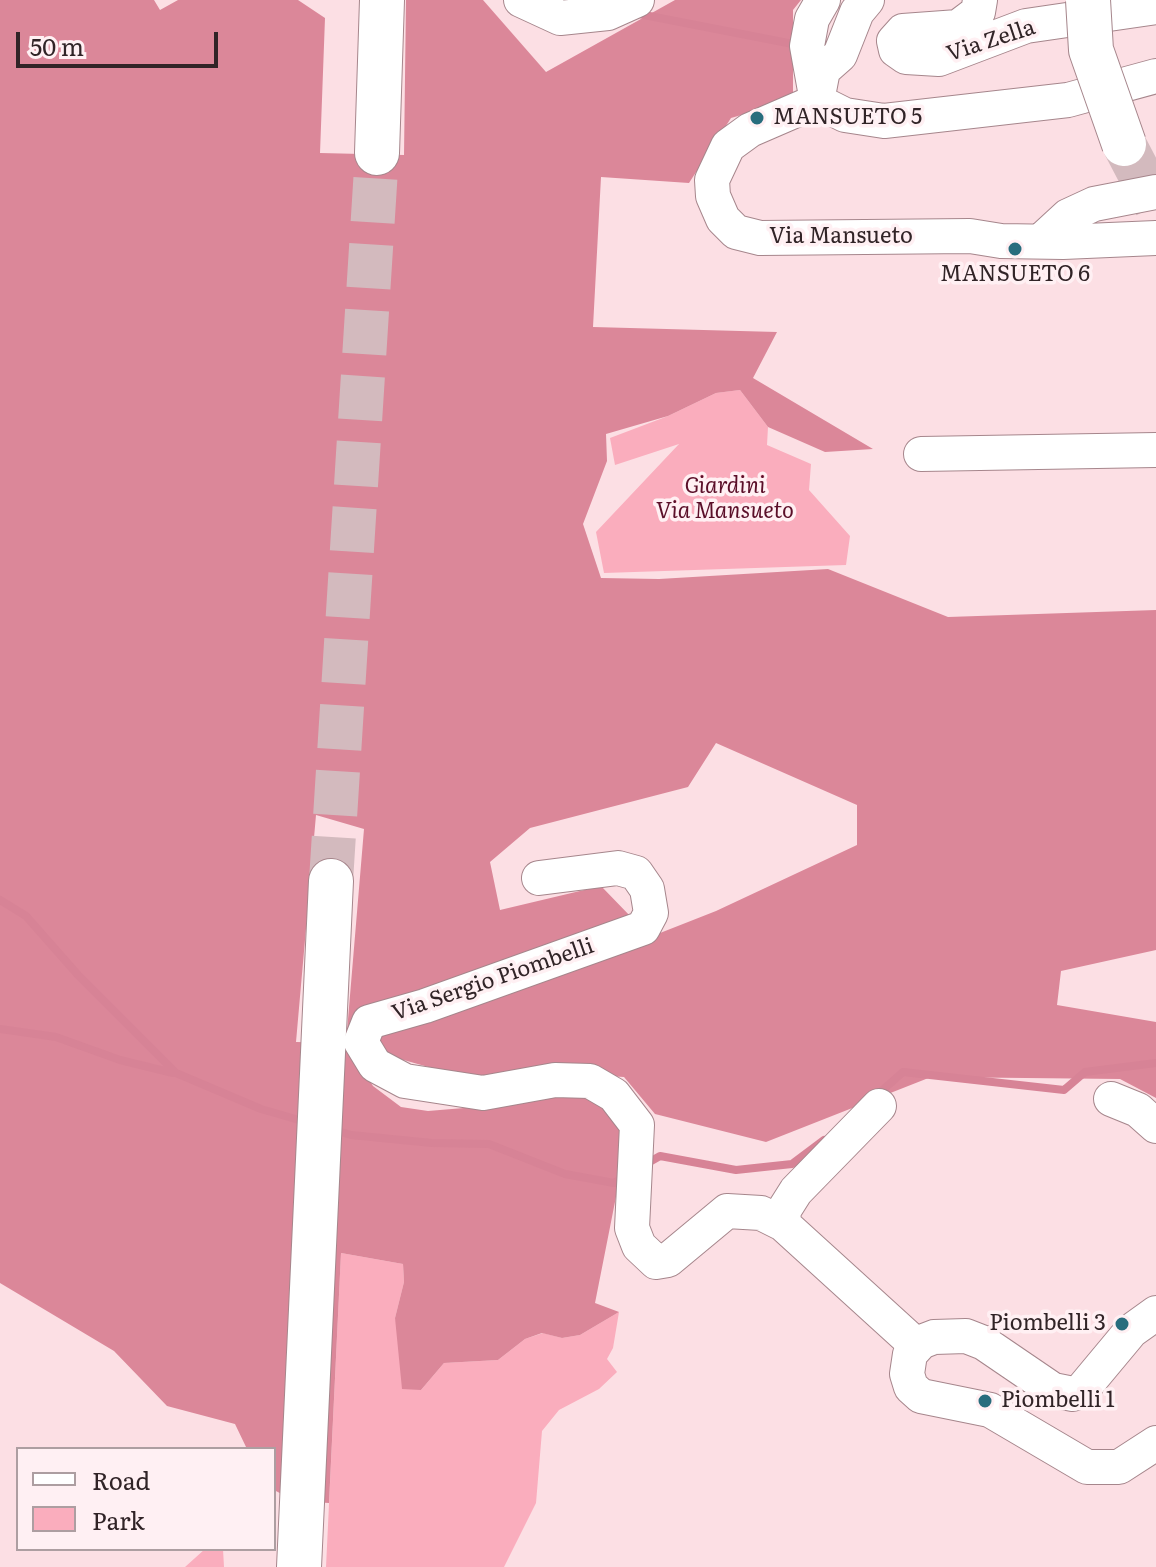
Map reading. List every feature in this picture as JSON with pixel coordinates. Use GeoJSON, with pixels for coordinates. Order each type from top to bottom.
{"type":"FeatureCollection","features":[{"type":"Feature","properties":{"kind":"highway"},"geometry":{"type":"LineString","coordinates":[[377,153],[382,0]]}},
{"type":"Feature","properties":{"kind":"highway"},"geometry":{"type":"LineString","coordinates":[[1088,0],[1091,50],[1124,144]]}},
{"type":"Feature","properties":{"kind":"highway"},"geometry":{"type":"LineString","coordinates":[[299,1567],[331,881]]}},
{"type":"Feature","properties":{"kind":"street"},"geometry":{"type":"LineString","coordinates":[[521,0],[560,18],[608,13],[637,0]]}},
{"type":"Feature","properties":{"kind":"street"},"geometry":{"type":"LineString","coordinates":[[817,101],[807,46],[812,19],[823,0]]}},
{"type":"Feature","properties":{"kind":"street"},"geometry":{"type":"LineString","coordinates":[[817,101],[823,70],[840,55],[857,12],[867,0]]}},
{"type":"Feature","properties":{"kind":"street","name":"Via Zella"},"geometry":{"type":"LineString","coordinates":[[980,0],[978,12],[958,27],[903,31],[894,41],[896,50],[906,57],[939,59],[1026,26],[1156,7]]}},
{"type":"Feature","properties":{"kind":"street"},"geometry":{"type":"LineString","coordinates":[[817,101],[845,115],[884,121],[1068,100],[1156,76]]}},
{"type":"Feature","properties":{"kind":"street","name":"Via Mansueto"},"geometry":{"type":"LineString","coordinates":[[817,101],[750,130],[728,146],[715,169],[713,196],[723,219],[736,232],[760,238],[1043,239],[1063,242],[1156,238]]}},
{"type":"Feature","properties":{"kind":"street"},"geometry":{"type":"LineString","coordinates":[[1043,239],[1068,216],[1094,204],[1156,192]]}},
{"type":"Feature","properties":{"kind":"street"},"geometry":{"type":"LineString","coordinates":[[921,454],[1156,450]]}},
{"type":"Feature","properties":{"kind":"street","name":"Via Sergio Piombelli"},"geometry":{"type":"LineString","coordinates":[[539,878],[618,868],[636,873],[647,889],[651,913],[643,928],[425,1006],[369,1022],[361,1042],[375,1065],[405,1081],[483,1093],[555,1080],[590,1081],[614,1095],[637,1125],[632,1228],[639,1246],[656,1262],[668,1260],[727,1211],[761,1213],[783,1224],[916,1345]]}},
{"type":"Feature","properties":{"kind":"street"},"geometry":{"type":"LineString","coordinates":[[1111,1099],[1138,1110],[1156,1126]]}},
{"type":"Feature","properties":{"kind":"street"},"geometry":{"type":"LineString","coordinates":[[783,1224],[784,1210],[796,1191],[879,1106]]}},
{"type":"Feature","properties":{"kind":"street"},"geometry":{"type":"LineString","coordinates":[[1156,1313],[1131,1331],[1081,1391],[1073,1394],[1053,1390],[984,1343],[966,1336],[934,1337],[916,1345],[907,1367],[908,1381],[915,1392],[990,1410],[1087,1467],[1119,1467],[1156,1443]]}},
{"type":"Feature","properties":{"kind":"green space","name":"Giardini Via Mansueto"},"geometry":{"type":"Polygon","coordinates":[[[740,390],[768,427],[767,445],[811,464],[809,490],[850,536],[846,565],[604,573],[596,532],[679,444],[615,465],[610,438],[668,416],[716,393],[740,390]]]}},
{"type":"Feature","properties":{"kind":"green space"},"geometry":{"type":"Polygon","coordinates":[[[341,1253],[403,1264],[404,1282],[395,1318],[421,1390],[444,1363],[498,1360],[525,1339],[543,1333],[562,1338],[580,1335],[619,1312],[613,1348],[607,1359],[617,1372],[599,1389],[559,1410],[542,1431],[536,1503],[504,1567],[326,1567],[341,1253]]]}},
{"type":"Feature","properties":{"kind":"green space"},"geometry":{"type":"Polygon","coordinates":[[[203,1551],[223,1551],[224,1567],[185,1567],[203,1551]]]}},
{"type":"Feature","properties":{"kind":"shaded area"},"geometry":{"type":"Polygon","coordinates":[[[0,0],[154,0],[160,10],[178,0],[298,0],[325,18],[320,153],[404,155],[406,0],[483,0],[546,72],[675,0],[801,0],[793,10],[793,100],[731,118],[689,183],[601,177],[593,327],[777,332],[753,378],[873,449],[825,452],[768,427],[740,390],[716,393],[668,416],[606,434],[607,461],[583,524],[601,578],[659,579],[828,569],[948,617],[1156,610],[1156,950],[1061,971],[1057,1005],[1156,1022],[1156,1098],[1120,1079],[931,1077],[766,1142],[655,1114],[624,1077],[559,1073],[478,1081],[347,1044],[373,1086],[401,1107],[428,1111],[585,1093],[612,1105],[629,1131],[595,1303],[619,1312],[580,1335],[562,1338],[542,1333],[525,1339],[498,1360],[444,1363],[421,1390],[402,1389],[395,1318],[404,1282],[403,1264],[341,1253],[329,1503],[295,1501],[276,1491],[276,1447],[246,1447],[235,1424],[167,1406],[114,1351],[0,1283],[0,0]],[[716,743],[688,787],[530,828],[490,862],[500,910],[601,886],[633,919],[433,991],[449,1016],[716,911],[857,845],[857,805],[716,743]],[[316,815],[296,1042],[346,1043],[364,829],[316,815]]]}},
{"type":"Feature","properties":{"kind":"waterway"},"geometry":{"type":"LineString","coordinates":[[634,13],[798,45]]}},
{"type":"Feature","properties":{"kind":"waterway"},"geometry":{"type":"LineString","coordinates":[[0,900],[26,916],[78,975],[176,1073],[261,1109],[306,1122]]}},
{"type":"Feature","properties":{"kind":"waterway"},"geometry":{"type":"LineString","coordinates":[[0,1029],[56,1037],[120,1060],[173,1073]]}},
{"type":"Feature","properties":{"kind":"waterway"},"geometry":{"type":"LineString","coordinates":[[877,1095],[903,1072],[1064,1090],[1085,1072],[1156,1063]]}},
{"type":"Feature","properties":{"kind":"waterway"},"geometry":{"type":"LineString","coordinates":[[331,1129],[351,1135],[432,1143],[489,1144],[565,1174],[614,1183],[624,1177]]}},
{"type":"Feature","properties":{"kind":"waterway"},"geometry":{"type":"LineString","coordinates":[[646,1164],[660,1156],[736,1170],[792,1164],[824,1140]]}},
{"type":"Feature","properties":{"kind":"tunnel"},"geometry":{"type":"LineString","coordinates":[[1124,144],[1156,205]]}},
{"type":"Feature","properties":{"kind":"tunnel"},"geometry":{"type":"LineString","coordinates":[[331,881],[377,153]]}},
{"type":"Feature","properties":{"kind":"place","name":"MANSUETO 5"},"geometry":{"type":"Point","coordinates":[757,118]}},
{"type":"Feature","properties":{"kind":"place","name":"MANSUETO 6"},"geometry":{"type":"Point","coordinates":[1015,249]}},
{"type":"Feature","properties":{"kind":"place","name":"Piombelli 3"},"geometry":{"type":"Point","coordinates":[1122,1324]}},
{"type":"Feature","properties":{"kind":"place","name":"Piombelli 1"},"geometry":{"type":"Point","coordinates":[985,1401]}}]}
